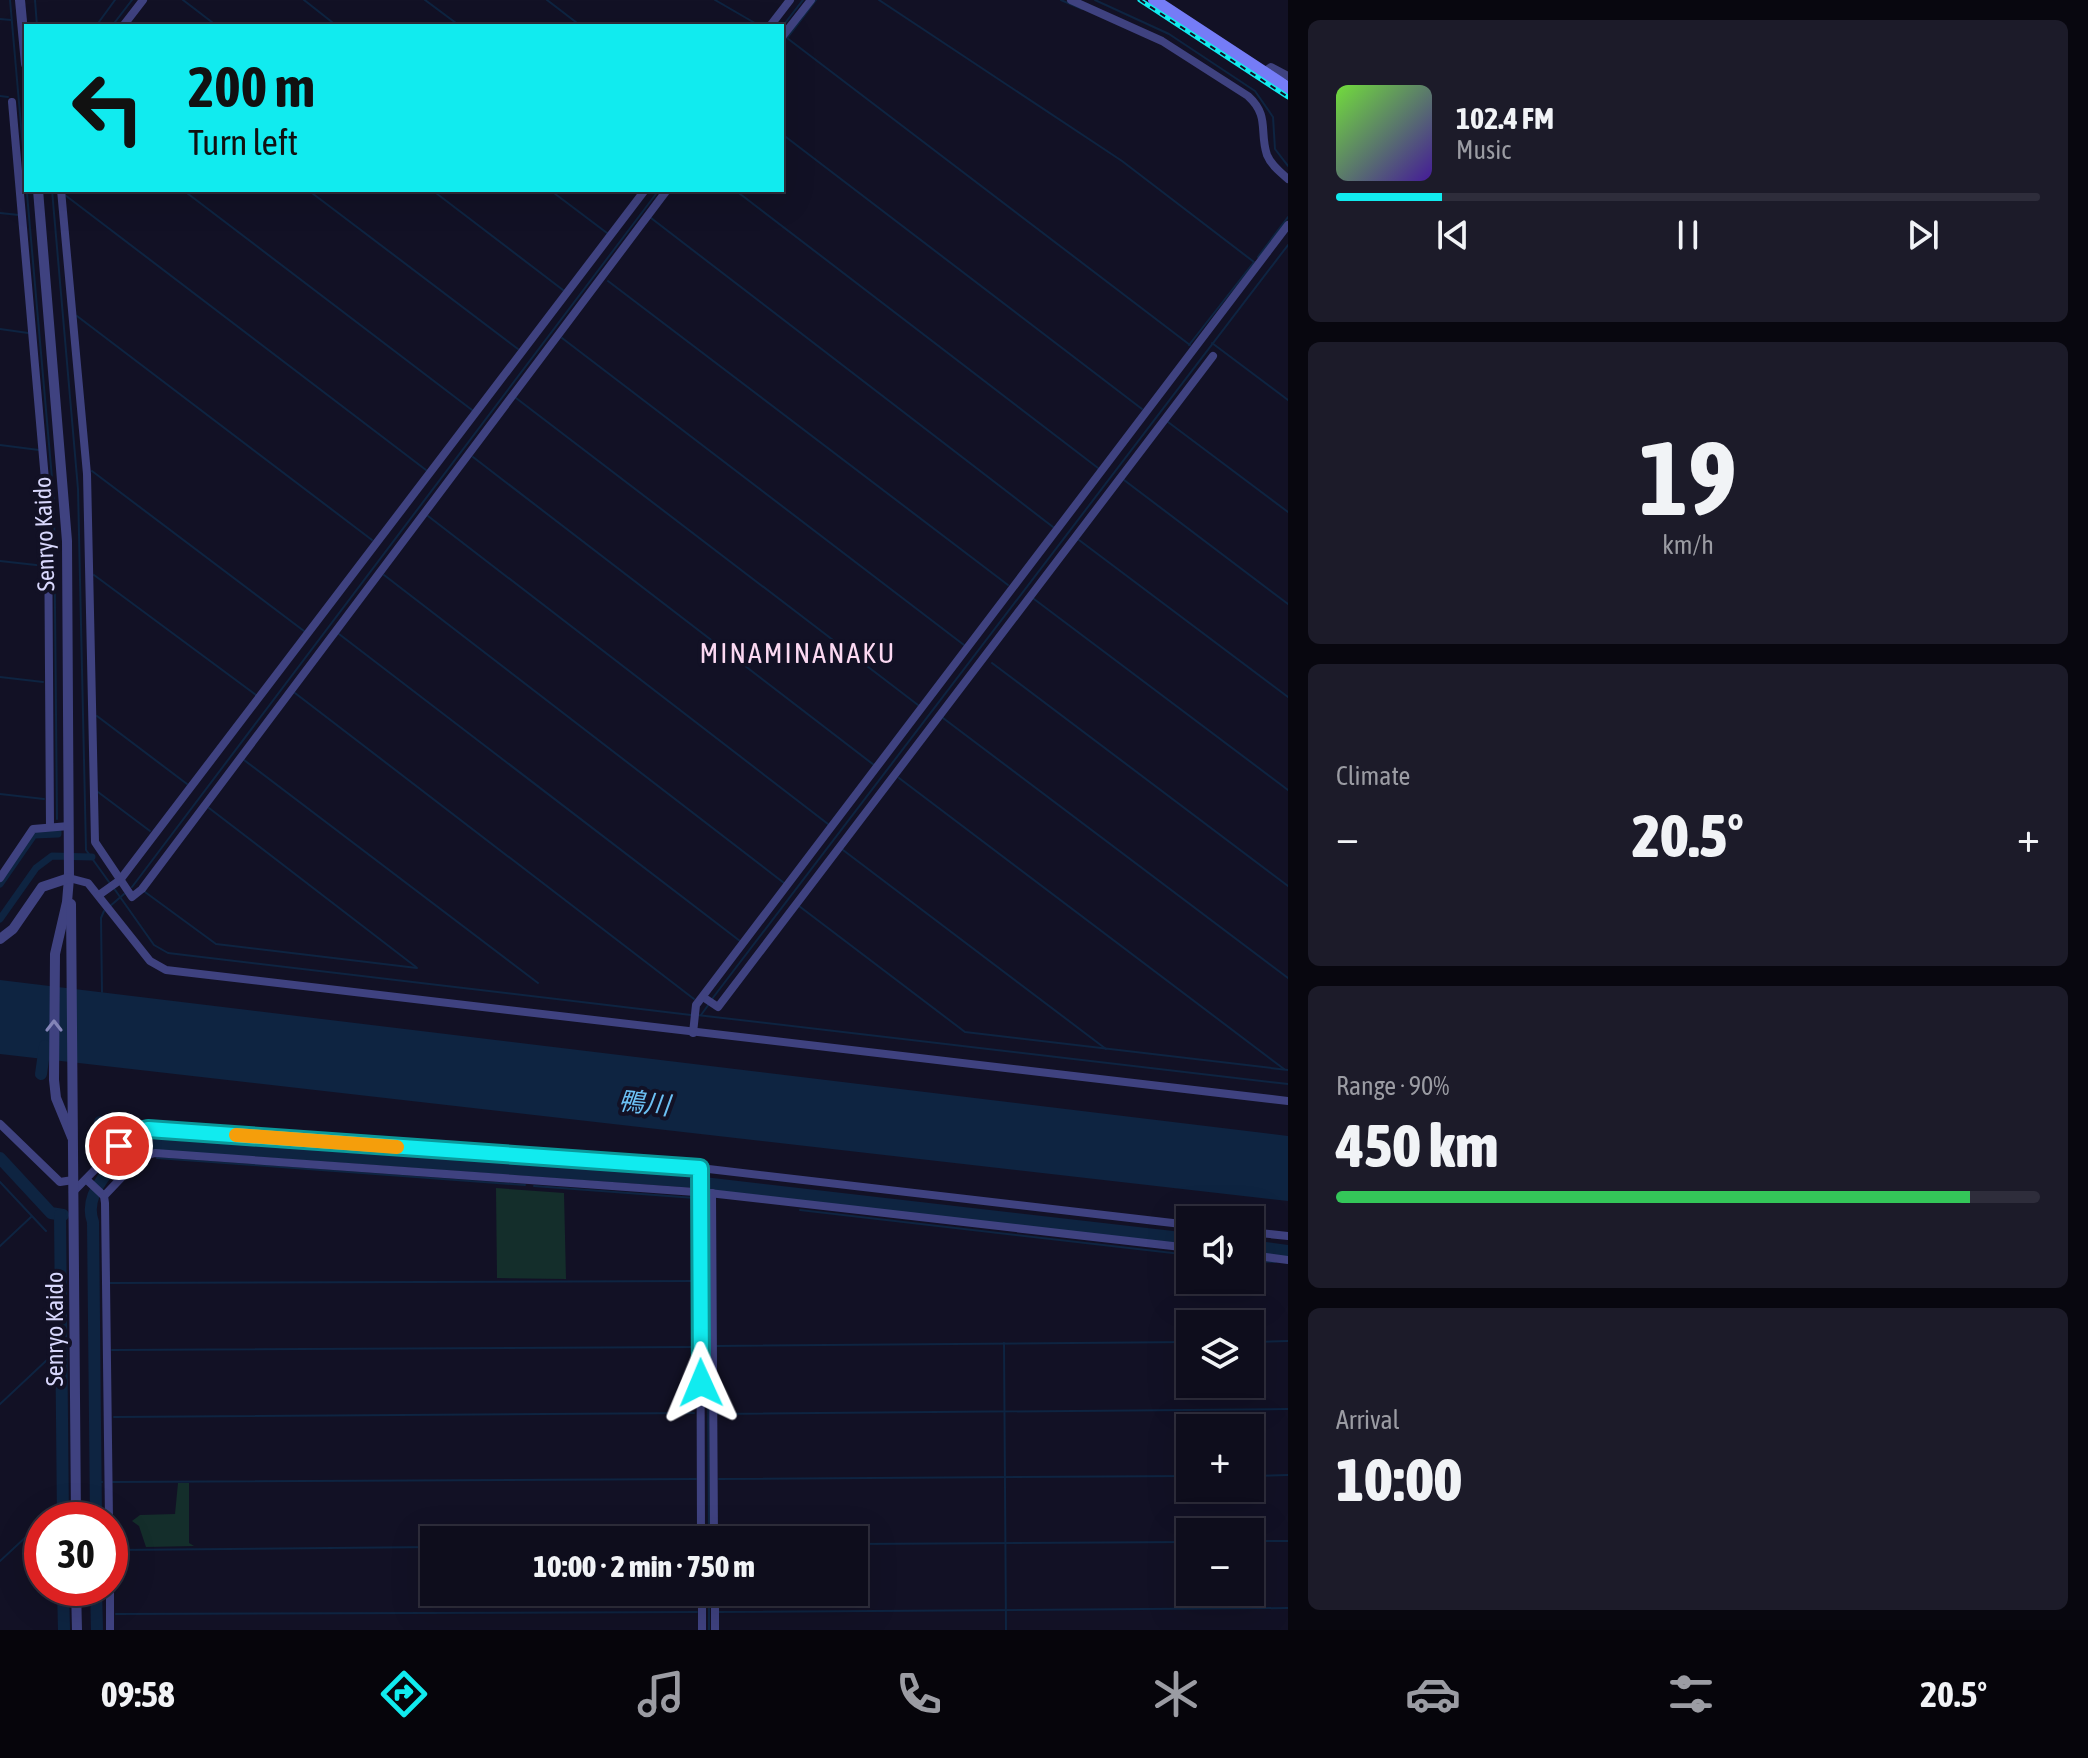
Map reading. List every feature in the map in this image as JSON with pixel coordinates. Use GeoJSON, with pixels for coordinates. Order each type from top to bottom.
{"type":"FeatureCollection","features":[{"type":"Feature","properties":{"kind":"main road"},"geometry":{"type":"LineString","coordinates":[[1154,0],[1288,88]]}},
{"type":"Feature","properties":{"kind":"street"},"geometry":{"type":"LineString","coordinates":[[20,0],[24,43]]}},
{"type":"Feature","properties":{"kind":"street"},"geometry":{"type":"LineString","coordinates":[[125,24],[143,0]]}},
{"type":"Feature","properties":{"kind":"street"},"geometry":{"type":"LineString","coordinates":[[772,24],[790,0]]}},
{"type":"Feature","properties":{"kind":"street"},"geometry":{"type":"LineString","coordinates":[[784,34],[811,0]]}},
{"type":"Feature","properties":{"kind":"street"},"geometry":{"type":"LineString","coordinates":[[1071,0],[1162,41],[1248,96],[1263,119],[1268,157],[1288,179]]}},
{"type":"Feature","properties":{"kind":"street"},"geometry":{"type":"LineString","coordinates":[[1264,72],[1271,67],[1288,76]]}},
{"type":"Feature","properties":{"kind":"street"},"geometry":{"type":"LineString","coordinates":[[12,102],[48,514],[50,827]]}},
{"type":"Feature","properties":{"kind":"street","name":"Senryo Kaido"},"geometry":{"type":"LineString","coordinates":[[38,192],[67,541],[76,1502]]}},
{"type":"Feature","properties":{"kind":"street"},"geometry":{"type":"LineString","coordinates":[[61,192],[87,474],[95,842],[132,897],[142,889],[665,192]]}},
{"type":"Feature","properties":{"kind":"street"},"geometry":{"type":"LineString","coordinates":[[102,893],[119,881],[643,192]]}},
{"type":"Feature","properties":{"kind":"street"},"geometry":{"type":"LineString","coordinates":[[693,1030],[696,1007],[708,1000],[1288,225]]}},
{"type":"Feature","properties":{"kind":"street"},"geometry":{"type":"LineString","coordinates":[[708,1000],[718,1007],[1213,356]]}},
{"type":"Feature","properties":{"kind":"street"},"geometry":{"type":"LineString","coordinates":[[0,878],[33,829],[69,826]]}},
{"type":"Feature","properties":{"kind":"street"},"geometry":{"type":"LineString","coordinates":[[0,939],[13,929],[42,887],[69,878],[88,883],[102,893],[150,961],[166,970],[1288,1101]]}},
{"type":"Feature","properties":{"kind":"street","name":"Senryo Kaido"},"geometry":{"type":"LineString","coordinates":[[69,878],[67,902],[56,945],[54,1080],[56,1098],[72,1137]]}},
{"type":"Feature","properties":{"kind":"street"},"geometry":{"type":"LineString","coordinates":[[0,1124],[60,1182],[73,1186],[90,1182],[134,1132],[148,1129],[700,1168],[1176,1223]]}},
{"type":"Feature","properties":{"kind":"street"},"geometry":{"type":"LineString","coordinates":[[102,1194],[141,1157],[155,1153],[704,1189],[1176,1246]]}},
{"type":"Feature","properties":{"kind":"street"},"geometry":{"type":"LineString","coordinates":[[700,1168],[704,1189],[714,1526]]}},
{"type":"Feature","properties":{"kind":"street"},"geometry":{"type":"LineString","coordinates":[[90,1182],[102,1194],[109,1502]]}},
{"type":"Feature","properties":{"kind":"street"},"geometry":{"type":"LineString","coordinates":[[701,1526],[704,1189]]}},
{"type":"Feature","properties":{"kind":"street"},"geometry":{"type":"LineString","coordinates":[[1264,1233],[1288,1236]]}},
{"type":"Feature","properties":{"kind":"street"},"geometry":{"type":"LineString","coordinates":[[1264,1257],[1288,1260]]}},
{"type":"Feature","properties":{"kind":"street"},"geometry":{"type":"LineString","coordinates":[[76,1606],[77,1630]]}},
{"type":"Feature","properties":{"kind":"street"},"geometry":{"type":"LineString","coordinates":[[110,1606],[110,1630]]}},
{"type":"Feature","properties":{"kind":"street"},"geometry":{"type":"LineString","coordinates":[[702,1606],[702,1630]]}},
{"type":"Feature","properties":{"kind":"street"},"geometry":{"type":"LineString","coordinates":[[715,1606],[715,1630]]}},
{"type":"Feature","properties":{"kind":"green space"},"geometry":{"type":"Polygon","coordinates":[[[496,1188],[564,1193],[566,1279],[497,1278],[496,1188]]]}},
{"type":"Feature","properties":{"kind":"green space"},"geometry":{"type":"Polygon","coordinates":[[[178,1483],[189,1483],[189,1543],[194,1546],[146,1547],[139,1526],[132,1521],[140,1515],[175,1514],[178,1483]]]}},
{"type":"Feature","properties":{"kind":"water","name":"鴨川"},"geometry":{"type":"Polygon","coordinates":[[[0,980],[1288,1136],[1288,1201],[0,1054],[0,980]]]}},
{"type":"Feature","properties":{"kind":"waterway"},"geometry":{"type":"LineString","coordinates":[[10,0],[24,159]]}},
{"type":"Feature","properties":{"kind":"waterway"},"geometry":{"type":"LineString","coordinates":[[35,0],[37,24]]}},
{"type":"Feature","properties":{"kind":"waterway"},"geometry":{"type":"LineString","coordinates":[[97,24],[115,0]]}},
{"type":"Feature","properties":{"kind":"waterway"},"geometry":{"type":"LineString","coordinates":[[114,24],[132,0]]}},
{"type":"Feature","properties":{"kind":"waterway"},"geometry":{"type":"LineString","coordinates":[[183,0],[214,24]]}},
{"type":"Feature","properties":{"kind":"waterway"},"geometry":{"type":"LineString","coordinates":[[304,0],[334,24]]}},
{"type":"Feature","properties":{"kind":"waterway"},"geometry":{"type":"LineString","coordinates":[[425,0],[457,24]]}},
{"type":"Feature","properties":{"kind":"waterway"},"geometry":{"type":"LineString","coordinates":[[547,0],[578,24]]}},
{"type":"Feature","properties":{"kind":"waterway"},"geometry":{"type":"LineString","coordinates":[[715,0],[757,24]]}},
{"type":"Feature","properties":{"kind":"waterway"},"geometry":{"type":"LineString","coordinates":[[784,24],[803,0]]}},
{"type":"Feature","properties":{"kind":"waterway"},"geometry":{"type":"LineString","coordinates":[[788,37],[816,0]]}},
{"type":"Feature","properties":{"kind":"waterway"},"geometry":{"type":"LineString","coordinates":[[879,0],[1122,161],[1254,262],[1189,345]]}},
{"type":"Feature","properties":{"kind":"waterway"},"geometry":{"type":"LineString","coordinates":[[1061,0],[1082,9]]}},
{"type":"Feature","properties":{"kind":"waterway"},"geometry":{"type":"LineString","coordinates":[[1095,0],[1169,34],[1255,91],[1273,117],[1275,149],[1288,166]]}},
{"type":"Feature","properties":{"kind":"waterway"},"geometry":{"type":"LineString","coordinates":[[0,19],[11,20]]}},
{"type":"Feature","properties":{"kind":"waterway"},"geometry":{"type":"LineString","coordinates":[[787,38],[1190,345]]}},
{"type":"Feature","properties":{"kind":"waterway"},"geometry":{"type":"LineString","coordinates":[[0,96],[8,97]]}},
{"type":"Feature","properties":{"kind":"waterway"},"geometry":{"type":"LineString","coordinates":[[784,136],[1142,409]]}},
{"type":"Feature","properties":{"kind":"waterway"},"geometry":{"type":"LineString","coordinates":[[27,192],[54,501],[57,819]]}},
{"type":"Feature","properties":{"kind":"waterway"},"geometry":{"type":"LineString","coordinates":[[52,192],[78,489],[86,850],[109,882]]}},
{"type":"Feature","properties":{"kind":"waterway"},"geometry":{"type":"LineString","coordinates":[[186,192],[472,410]]}},
{"type":"Feature","properties":{"kind":"waterway"},"geometry":{"type":"LineString","coordinates":[[311,192],[518,349]]}},
{"type":"Feature","properties":{"kind":"waterway"},"geometry":{"type":"LineString","coordinates":[[435,192],[563,290]]}},
{"type":"Feature","properties":{"kind":"waterway"},"geometry":{"type":"LineString","coordinates":[[553,192],[607,233]]}},
{"type":"Feature","properties":{"kind":"waterway"},"geometry":{"type":"LineString","coordinates":[[132,887],[657,192]]}},
{"type":"Feature","properties":{"kind":"waterway"},"geometry":{"type":"LineString","coordinates":[[738,192],[1098,468]]}},
{"type":"Feature","properties":{"kind":"waterway"},"geometry":{"type":"LineString","coordinates":[[65,195],[426,470]]}},
{"type":"Feature","properties":{"kind":"waterway"},"geometry":{"type":"LineString","coordinates":[[0,213],[19,215]]}},
{"type":"Feature","properties":{"kind":"waterway"},"geometry":{"type":"LineString","coordinates":[[1258,257],[1288,217]]}},
{"type":"Feature","properties":{"kind":"waterway"},"geometry":{"type":"LineString","coordinates":[[651,218],[1053,527]]}},
{"type":"Feature","properties":{"kind":"waterway"},"geometry":{"type":"LineString","coordinates":[[712,999],[1288,245]]}},
{"type":"Feature","properties":{"kind":"waterway"},"geometry":{"type":"LineString","coordinates":[[608,281],[1008,585]]}},
{"type":"Feature","properties":{"kind":"waterway"},"geometry":{"type":"LineString","coordinates":[[77,316],[372,540]]}},
{"type":"Feature","properties":{"kind":"waterway"},"geometry":{"type":"LineString","coordinates":[[0,329],[28,333]]}},
{"type":"Feature","properties":{"kind":"waterway"},"geometry":{"type":"LineString","coordinates":[[562,338],[964,645]]}},
{"type":"Feature","properties":{"kind":"waterway"},"geometry":{"type":"LineString","coordinates":[[1212,343],[1288,400]]}},
{"type":"Feature","properties":{"kind":"waterway"},"geometry":{"type":"LineString","coordinates":[[516,398],[918,705]]}},
{"type":"Feature","properties":{"kind":"waterway"},"geometry":{"type":"LineString","coordinates":[[1168,422],[1288,512]]}},
{"type":"Feature","properties":{"kind":"waterway"},"geometry":{"type":"LineString","coordinates":[[0,445],[39,450]]}},
{"type":"Feature","properties":{"kind":"waterway"},"geometry":{"type":"LineString","coordinates":[[473,457],[874,765]]}},
{"type":"Feature","properties":{"kind":"waterway"},"geometry":{"type":"LineString","coordinates":[[92,471],[304,631]]}},
{"type":"Feature","properties":{"kind":"waterway"},"geometry":{"type":"LineString","coordinates":[[1124,480],[1288,604]]}},
{"type":"Feature","properties":{"kind":"waterway"},"geometry":{"type":"LineString","coordinates":[[428,516],[828,824]]}},
{"type":"Feature","properties":{"kind":"waterway"},"geometry":{"type":"LineString","coordinates":[[1079,540],[1288,697]]}},
{"type":"Feature","properties":{"kind":"waterway"},"geometry":{"type":"LineString","coordinates":[[0,561],[45,566]]}},
{"type":"Feature","properties":{"kind":"waterway"},"geometry":{"type":"LineString","coordinates":[[94,575],[256,695]]}},
{"type":"Feature","properties":{"kind":"waterway"},"geometry":{"type":"LineString","coordinates":[[384,575],[784,883]]}},
{"type":"Feature","properties":{"kind":"waterway"},"geometry":{"type":"LineString","coordinates":[[1034,599],[1288,790]]}},
{"type":"Feature","properties":{"kind":"waterway"},"geometry":{"type":"LineString","coordinates":[[339,634],[740,941]]}},
{"type":"Feature","properties":{"kind":"waterway"},"geometry":{"type":"LineString","coordinates":[[992,663],[1288,886]]}},
{"type":"Feature","properties":{"kind":"waterway"},"geometry":{"type":"LineString","coordinates":[[0,677],[43,682]]}},
{"type":"Feature","properties":{"kind":"waterway"},"geometry":{"type":"LineString","coordinates":[[295,693],[694,999]]}},
{"type":"Feature","properties":{"kind":"waterway"},"geometry":{"type":"LineString","coordinates":[[97,716],[187,784]]}},
{"type":"Feature","properties":{"kind":"waterway"},"geometry":{"type":"LineString","coordinates":[[943,718],[1288,978]]}},
{"type":"Feature","properties":{"kind":"waterway"},"geometry":{"type":"LineString","coordinates":[[244,760],[538,983]]}},
{"type":"Feature","properties":{"kind":"waterway"},"geometry":{"type":"LineString","coordinates":[[899,778],[1284,1069]]}},
{"type":"Feature","properties":{"kind":"waterway"},"geometry":{"type":"LineString","coordinates":[[98,792],[150,831]]}},
{"type":"Feature","properties":{"kind":"waterway"},"geometry":{"type":"LineString","coordinates":[[0,794],[44,799]]}},
{"type":"Feature","properties":{"kind":"waterway"},"geometry":{"type":"LineString","coordinates":[[209,808],[416,967]]}},
{"type":"Feature","properties":{"kind":"waterway"},"geometry":{"type":"LineString","coordinates":[[0,884],[34,835],[58,832]]}},
{"type":"Feature","properties":{"kind":"waterway"},"geometry":{"type":"LineString","coordinates":[[843,850],[1106,1049]]}},
{"type":"Feature","properties":{"kind":"waterway"},"geometry":{"type":"LineString","coordinates":[[0,919],[36,868],[52,856],[92,857]]}},
{"type":"Feature","properties":{"kind":"waterway"},"geometry":{"type":"LineString","coordinates":[[113,887],[154,945],[168,953],[691,1015]]}},
{"type":"Feature","properties":{"kind":"waterway"},"geometry":{"type":"LineString","coordinates":[[145,892],[216,944],[417,968]]}},
{"type":"Feature","properties":{"kind":"waterway"},"geometry":{"type":"LineString","coordinates":[[109,907],[124,894]]}},
{"type":"Feature","properties":{"kind":"waterway"},"geometry":{"type":"LineString","coordinates":[[799,906],[965,1032],[1288,1070]]}},
{"type":"Feature","properties":{"kind":"waterway"},"geometry":{"type":"LineString","coordinates":[[102,992],[101,918],[104,911]]}},
{"type":"Feature","properties":{"kind":"waterway"},"geometry":{"type":"LineString","coordinates":[[701,1015],[709,1004]]}},
{"type":"Feature","properties":{"kind":"waterway"},"geometry":{"type":"LineString","coordinates":[[697,1015],[1288,1084]]}},
{"type":"Feature","properties":{"kind":"waterway"},"geometry":{"type":"LineString","coordinates":[[41,1074],[45,1046]]}},
{"type":"Feature","properties":{"kind":"waterway"},"geometry":{"type":"LineString","coordinates":[[100,1122],[129,1151]]}},
{"type":"Feature","properties":{"kind":"waterway"},"geometry":{"type":"LineString","coordinates":[[96,1502],[92,1200],[111,1168],[139,1145],[695,1182],[1176,1237]]}},
{"type":"Feature","properties":{"kind":"waterway"},"geometry":{"type":"LineString","coordinates":[[129,1151],[135,1154]]}},
{"type":"Feature","properties":{"kind":"waterway"},"geometry":{"type":"LineString","coordinates":[[0,1158],[51,1213],[63,1215]]}},
{"type":"Feature","properties":{"kind":"waterway"},"geometry":{"type":"LineString","coordinates":[[157,1158],[525,1185]]}},
{"type":"Feature","properties":{"kind":"waterway"},"geometry":{"type":"LineString","coordinates":[[0,1182],[46,1231]]}},
{"type":"Feature","properties":{"kind":"waterway"},"geometry":{"type":"LineString","coordinates":[[707,1183],[707,1191]]}},
{"type":"Feature","properties":{"kind":"waterway"},"geometry":{"type":"LineString","coordinates":[[534,1186],[695,1198]]}},
{"type":"Feature","properties":{"kind":"waterway"},"geometry":{"type":"LineString","coordinates":[[707,1197],[709,1526]]}},
{"type":"Feature","properties":{"kind":"waterway"},"geometry":{"type":"LineString","coordinates":[[800,1210],[1176,1253]]}},
{"type":"Feature","properties":{"kind":"waterway"},"geometry":{"type":"LineString","coordinates":[[60,1215],[63,1502]]}},
{"type":"Feature","properties":{"kind":"waterway"},"geometry":{"type":"LineString","coordinates":[[0,1246],[31,1217]]}},
{"type":"Feature","properties":{"kind":"waterway"},"geometry":{"type":"LineString","coordinates":[[1264,1248],[1288,1251]]}},
{"type":"Feature","properties":{"kind":"waterway"},"geometry":{"type":"LineString","coordinates":[[1264,1262],[1275,1262]]}},
{"type":"Feature","properties":{"kind":"waterway"},"geometry":{"type":"LineString","coordinates":[[110,1283],[695,1281]]}},
{"type":"Feature","properties":{"kind":"waterway"},"geometry":{"type":"LineString","coordinates":[[1264,1342],[1288,1341]]}},
{"type":"Feature","properties":{"kind":"waterway"},"geometry":{"type":"LineString","coordinates":[[717,1346],[1176,1342]]}},
{"type":"Feature","properties":{"kind":"waterway"},"geometry":{"type":"LineString","coordinates":[[1004,1343],[1006,1630]]}},
{"type":"Feature","properties":{"kind":"waterway"},"geometry":{"type":"LineString","coordinates":[[112,1350],[696,1347]]}},
{"type":"Feature","properties":{"kind":"waterway"},"geometry":{"type":"LineString","coordinates":[[0,1404],[48,1359]]}},
{"type":"Feature","properties":{"kind":"waterway"},"geometry":{"type":"LineString","coordinates":[[718,1414],[1288,1409]]}},
{"type":"Feature","properties":{"kind":"waterway"},"geometry":{"type":"LineString","coordinates":[[114,1417],[694,1413]]}},
{"type":"Feature","properties":{"kind":"waterway"},"geometry":{"type":"LineString","coordinates":[[1264,1476],[1288,1475]]}},
{"type":"Feature","properties":{"kind":"waterway"},"geometry":{"type":"LineString","coordinates":[[719,1479],[1176,1476]]}},
{"type":"Feature","properties":{"kind":"waterway"},"geometry":{"type":"LineString","coordinates":[[113,1482],[696,1479]]}},
{"type":"Feature","properties":{"kind":"waterway"},"geometry":{"type":"LineString","coordinates":[[95,1482],[102,1482]]}},
{"type":"Feature","properties":{"kind":"waterway"},"geometry":{"type":"LineString","coordinates":[[0,1561],[24,1539]]}},
{"type":"Feature","properties":{"kind":"waterway"},"geometry":{"type":"LineString","coordinates":[[1264,1541],[1288,1541]]}},
{"type":"Feature","properties":{"kind":"waterway"},"geometry":{"type":"LineString","coordinates":[[868,1544],[1176,1542]]}},
{"type":"Feature","properties":{"kind":"waterway"},"geometry":{"type":"LineString","coordinates":[[128,1550],[420,1547]]}},
{"type":"Feature","properties":{"kind":"waterway"},"geometry":{"type":"LineString","coordinates":[[63,1606],[64,1630]]}},
{"type":"Feature","properties":{"kind":"waterway"},"geometry":{"type":"LineString","coordinates":[[96,1606],[97,1630]]}},
{"type":"Feature","properties":{"kind":"waterway"},"geometry":{"type":"LineString","coordinates":[[709,1606],[709,1630]]}},
{"type":"Feature","properties":{"kind":"waterway"},"geometry":{"type":"LineString","coordinates":[[718,1612],[1288,1608]]}},
{"type":"Feature","properties":{"kind":"waterway"},"geometry":{"type":"LineString","coordinates":[[116,1614],[697,1612]]}},
{"type":"Feature","properties":{"kind":"railway"},"geometry":{"type":"LineString","coordinates":[[1140,0],[1288,97]]}},
{"type":"Feature","properties":{"kind":"slow traffic"},"geometry":{"type":"LineString","coordinates":[[236,1135],[397,1147]]}},
{"type":"Feature","properties":{"kind":"district","name":"MINAMINANAKU"},"geometry":{"type":"Point","coordinates":[798,653]}},
{"type":"Feature","properties":{"kind":"route"},"geometry":{"type":"LineString","coordinates":[[119,1146],[134,1132],[148,1129],[700,1168],[701,1383]]}}]}
